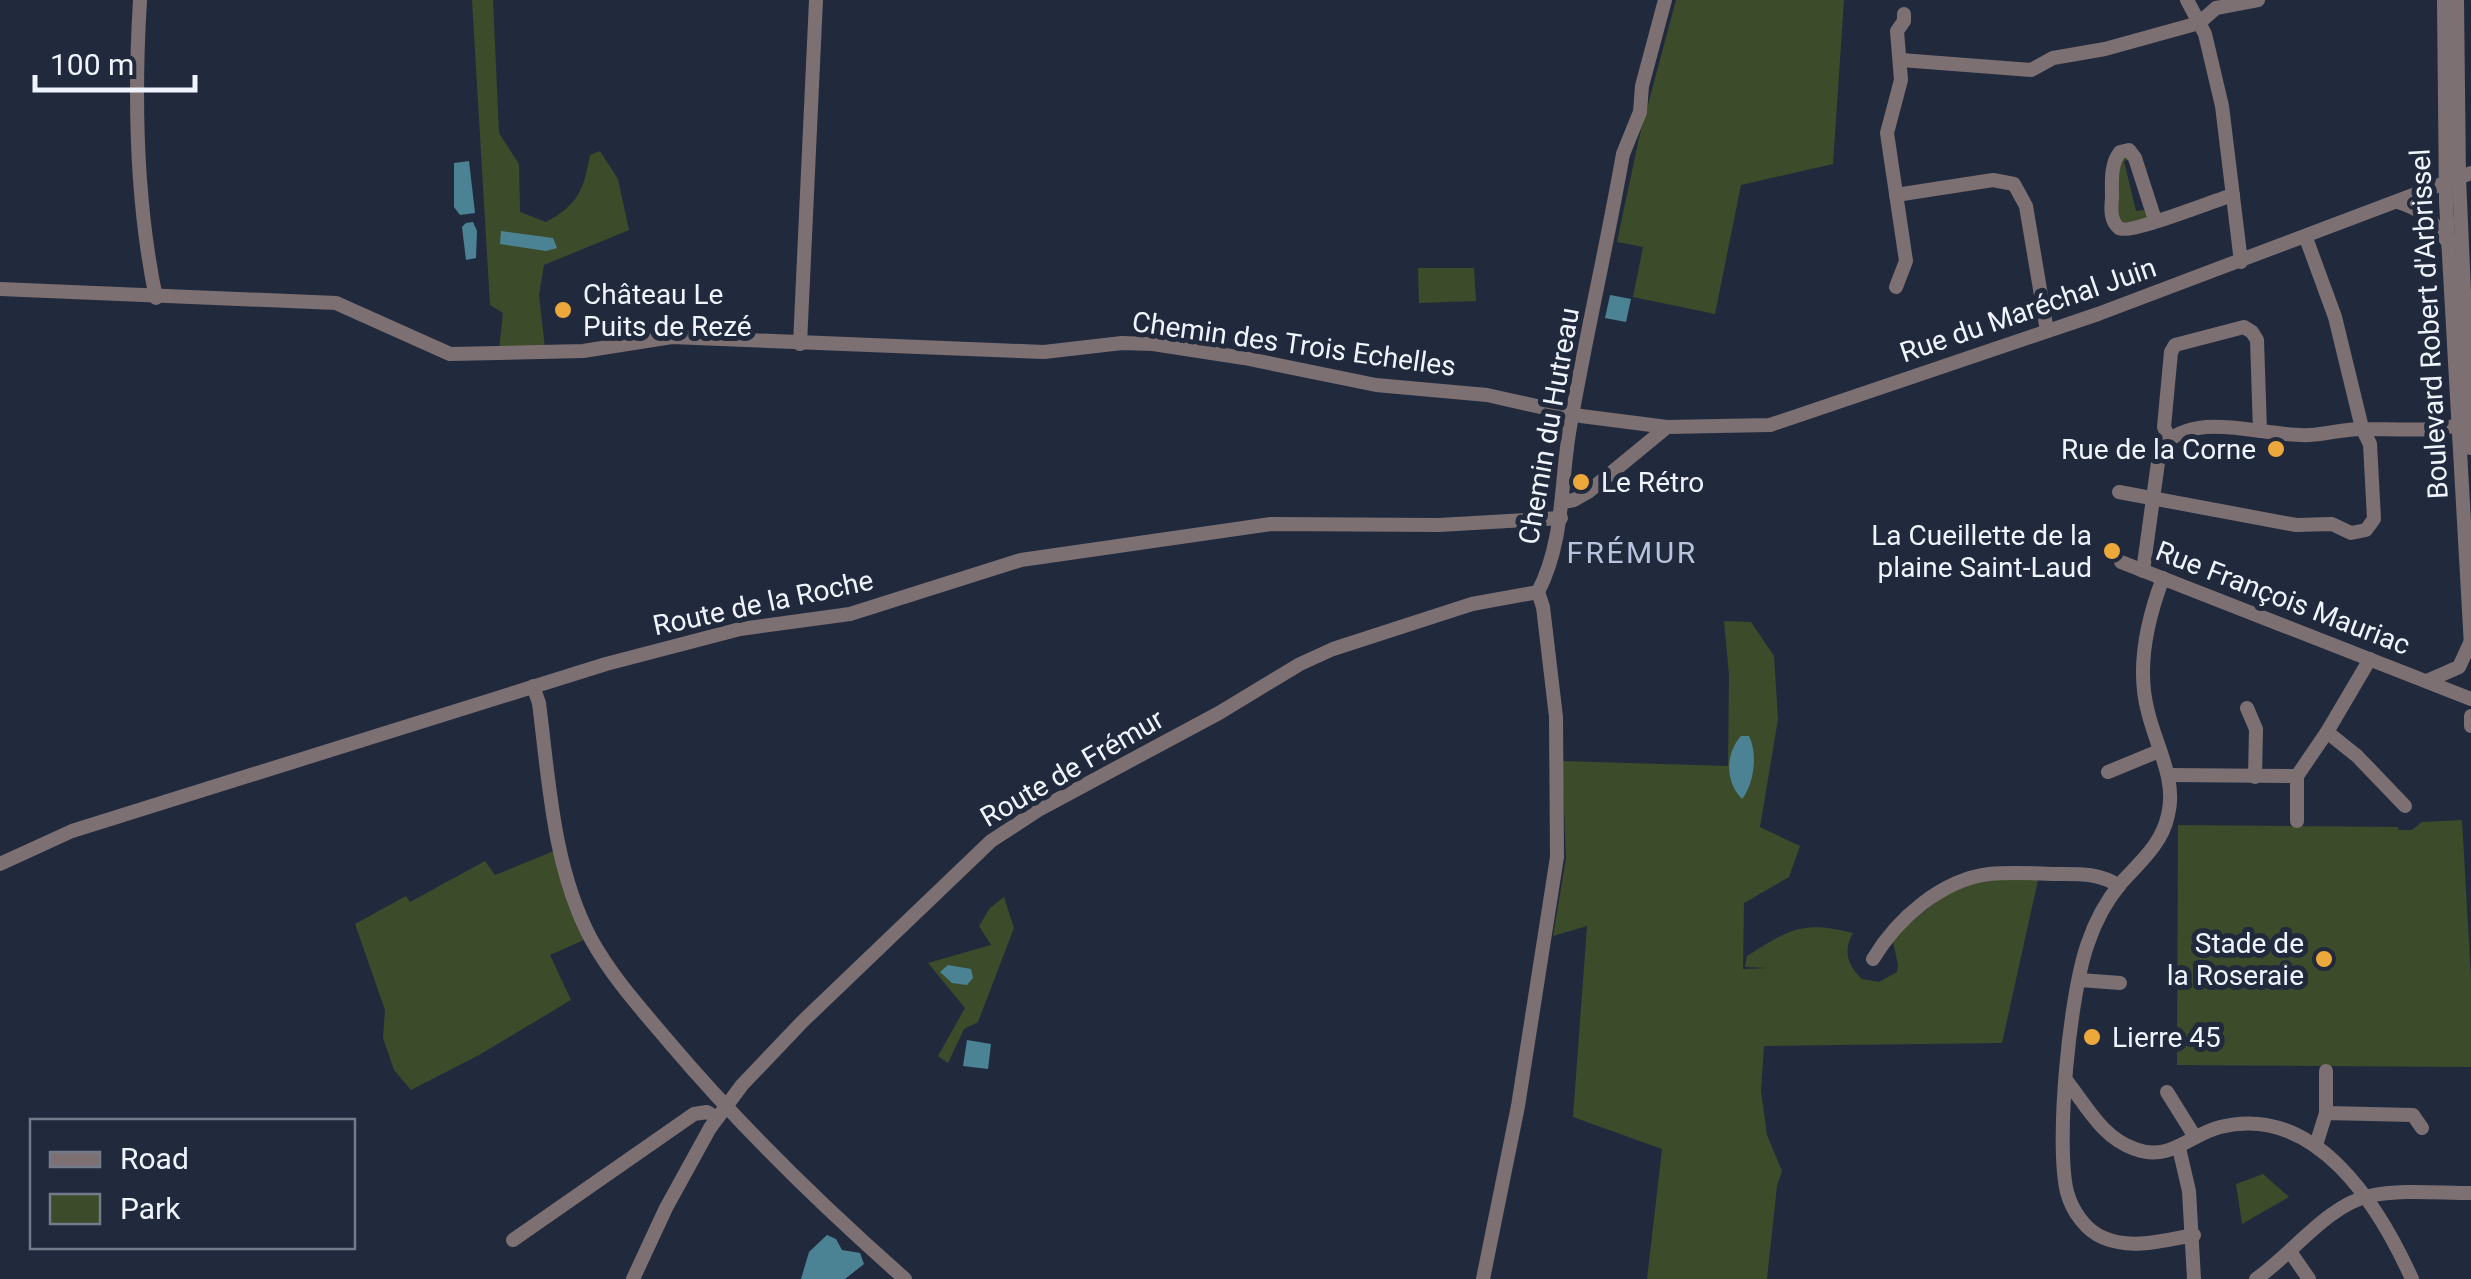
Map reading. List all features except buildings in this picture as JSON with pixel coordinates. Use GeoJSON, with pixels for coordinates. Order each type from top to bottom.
{"type":"FeatureCollection","features":[{"type":"Feature","properties":{"kind":"street"},"geometry":{"type":"LineString","coordinates":[[140,0],[136,58],[139,136],[148,260],[156,298]]}},
{"type":"Feature","properties":{"kind":"street"},"geometry":{"type":"LineString","coordinates":[[800,344],[816,0]]}},
{"type":"Feature","properties":{"kind":"street","name":"Chemin du Hutreau"},"geometry":{"type":"LineString","coordinates":[[1482,1279],[1518,1106],[1557,857],[1556,718],[1538,592],[1549,569],[1562,510],[1572,412],[1623,154],[1640,112],[1642,86],[1665,0]]}},
{"type":"Feature","properties":{"kind":"street"},"geometry":{"type":"LineString","coordinates":[[2187,0],[2209,48],[2222,106],[2241,262]]}},
{"type":"Feature","properties":{"kind":"street"},"geometry":{"type":"LineString","coordinates":[[1901,60],[2031,70],[2054,58],[2106,49],[2199,23],[2216,8],[2258,0]]}},
{"type":"Feature","properties":{"kind":"street","name":"Boulevard Robert d'Arbrissel"},"geometry":{"type":"LineString","coordinates":[[2444,0],[2458,178],[2471,448]]}},
{"type":"Feature","properties":{"kind":"street","name":"Boulevard Robert d'Arbrissel"},"geometry":{"type":"LineString","coordinates":[[2458,0],[2458,178],[2449,245],[2471,643]]}},
{"type":"Feature","properties":{"kind":"street"},"geometry":{"type":"LineString","coordinates":[[1896,286],[1906,261],[1886,133],[1901,80],[1897,31],[1904,14]]}},
{"type":"Feature","properties":{"kind":"street"},"geometry":{"type":"LineString","coordinates":[[2459,133],[2471,149]]}},
{"type":"Feature","properties":{"kind":"street"},"geometry":{"type":"LineString","coordinates":[[2155,220],[2135,158],[2129,150],[2120,152],[2113,161],[2111,213],[2116,226],[2124,230],[2139,229],[2233,194]]}},
{"type":"Feature","properties":{"kind":"street","name":"Rue du Maréchal Juin"},"geometry":{"type":"LineString","coordinates":[[1572,412],[1667,428],[1770,425],[2241,262],[2458,178]]}},
{"type":"Feature","properties":{"kind":"street"},"geometry":{"type":"LineString","coordinates":[[1896,195],[1993,180],[2014,184],[2026,206],[2047,331]]}},
{"type":"Feature","properties":{"kind":"street"},"geometry":{"type":"LineString","coordinates":[[2398,202],[2429,217],[2449,245]]}},
{"type":"Feature","properties":{"kind":"street"},"geometry":{"type":"LineString","coordinates":[[2119,492],[2296,525],[2332,524],[2352,533],[2366,530],[2374,519],[2370,444],[2362,428],[2334,317],[2306,238]]}},
{"type":"Feature","properties":{"kind":"street","name":"Chemin des Trois Echelles"},"geometry":{"type":"LineString","coordinates":[[0,289],[336,303],[450,354],[486,356],[583,350],[672,337],[1044,352],[1122,343],[1152,344],[1376,384],[1487,395],[1572,412]]}},
{"type":"Feature","properties":{"kind":"street"},"geometry":{"type":"LineString","coordinates":[[2169,438],[2164,426],[2171,352],[2176,344],[2244,326],[2257,340],[2260,430]]}},
{"type":"Feature","properties":{"kind":"street"},"geometry":{"type":"LineString","coordinates":[[2144,571],[2160,448],[2169,438],[2188,430],[2309,435],[2362,428],[2460,425]]}},
{"type":"Feature","properties":{"kind":"street"},"geometry":{"type":"LineString","coordinates":[[1562,510],[1667,428]]}},
{"type":"Feature","properties":{"kind":"street","name":"Route de la Roche"},"geometry":{"type":"LineString","coordinates":[[0,864],[72,831],[533,686],[740,629],[850,614],[1021,560],[1271,524],[1439,525],[1562,510]]}},
{"type":"Feature","properties":{"kind":"street","name":"Rue François Mauriac"},"geometry":{"type":"LineString","coordinates":[[2121,562],[2471,699]]}},
{"type":"Feature","properties":{"kind":"street"},"geometry":{"type":"LineString","coordinates":[[2163,578],[2151,610],[2143,681],[2146,708],[2168,775],[2171,798],[2163,832],[2119,886],[2088,943],[2066,1080],[2064,1171],[2068,1194],[2083,1222],[2105,1238],[2142,1244],[2194,1235]]}},
{"type":"Feature","properties":{"kind":"street","name":"Route de Frémur"},"geometry":{"type":"LineString","coordinates":[[633,1279],[666,1208],[721,1112],[816,1008],[971,858],[1010,828],[1316,656],[1472,604],[1538,592]]}},
{"type":"Feature","properties":{"kind":"street","name":"Rue François Mauriac"},"geometry":{"type":"LineString","coordinates":[[2427,681],[2459,668],[2471,643]]}},
{"type":"Feature","properties":{"kind":"street"},"geometry":{"type":"LineString","coordinates":[[2297,820],[2297,776],[2370,659]]}},
{"type":"Feature","properties":{"kind":"street"},"geometry":{"type":"LineString","coordinates":[[533,686],[539,703],[558,844],[590,938],[622,987],[721,1112],[905,1279]]}},
{"type":"Feature","properties":{"kind":"street"},"geometry":{"type":"LineString","coordinates":[[2247,708],[2256,729],[2255,777]]}},
{"type":"Feature","properties":{"kind":"street"},"geometry":{"type":"LineString","coordinates":[[2471,716],[2471,726]]}},
{"type":"Feature","properties":{"kind":"street"},"geometry":{"type":"LineString","coordinates":[[2327,732],[2369,767],[2405,806]]}},
{"type":"Feature","properties":{"kind":"street"},"geometry":{"type":"LineString","coordinates":[[2108,772],[2159,751]]}},
{"type":"Feature","properties":{"kind":"street"},"geometry":{"type":"LineString","coordinates":[[2168,775],[2297,776]]}},
{"type":"Feature","properties":{"kind":"street"},"geometry":{"type":"LineString","coordinates":[[1873,959],[1889,934],[1922,905],[1968,879],[2015,873],[2102,874],[2119,886]]}},
{"type":"Feature","properties":{"kind":"street"},"geometry":{"type":"LineString","coordinates":[[2080,980],[2120,983]]}},
{"type":"Feature","properties":{"kind":"street"},"geometry":{"type":"LineString","coordinates":[[2316,1145],[2326,1113],[2326,1072]]}},
{"type":"Feature","properties":{"kind":"street"},"geometry":{"type":"LineString","coordinates":[[2066,1080],[2092,1117],[2126,1146],[2139,1151],[2179,1148],[2217,1128],[2258,1124],[2287,1131],[2316,1145],[2366,1196],[2389,1230],[2412,1279]]}},
{"type":"Feature","properties":{"kind":"street"},"geometry":{"type":"LineString","coordinates":[[2167,1092],[2195,1137]]}},
{"type":"Feature","properties":{"kind":"street"},"geometry":{"type":"LineString","coordinates":[[513,1240],[694,1114],[721,1112]]}},
{"type":"Feature","properties":{"kind":"street"},"geometry":{"type":"LineString","coordinates":[[2326,1113],[2396,1113],[2413,1116],[2422,1128]]}},
{"type":"Feature","properties":{"kind":"street"},"geometry":{"type":"LineString","coordinates":[[2179,1148],[2190,1191],[2194,1279]]}},
{"type":"Feature","properties":{"kind":"street"},"geometry":{"type":"LineString","coordinates":[[2256,1279],[2291,1253],[2321,1223],[2366,1196],[2471,1194]]}},
{"type":"Feature","properties":{"kind":"street"},"geometry":{"type":"LineString","coordinates":[[2291,1253],[2309,1279]]}},
{"type":"Feature","properties":{"kind":"green space"},"geometry":{"type":"Polygon","coordinates":[[[472,0],[493,0],[499,133],[519,164],[520,212],[546,222],[566,209],[582,187],[590,155],[600,151],[618,179],[629,230],[544,265],[539,295],[545,348],[499,350],[503,313],[490,305],[472,0]]]}},
{"type":"Feature","properties":{"kind":"green space"},"geometry":{"type":"Polygon","coordinates":[[[1676,0],[1844,0],[1833,164],[1741,185],[1715,314],[1633,297],[1643,247],[1617,242],[1639,138],[1676,0]]]}},
{"type":"Feature","properties":{"kind":"green space"},"geometry":{"type":"Polygon","coordinates":[[[2122,156],[2131,159],[2124,161],[2136,211],[2144,210],[2147,217],[2127,226],[2118,218],[2118,167],[2122,156]]]}},
{"type":"Feature","properties":{"kind":"green space"},"geometry":{"type":"Polygon","coordinates":[[[1418,268],[1474,268],[1476,301],[1419,303],[1418,268]]]}},
{"type":"Feature","properties":{"kind":"green space"},"geometry":{"type":"Polygon","coordinates":[[[1724,621],[1751,622],[1774,656],[1778,719],[1760,827],[1800,846],[1789,877],[1744,903],[1743,969],[1769,968],[1745,967],[1747,956],[1786,933],[1821,927],[1853,933],[1847,951],[1850,963],[1862,979],[1879,982],[1897,972],[1892,937],[1946,894],[1988,878],[2038,880],[2002,1043],[1764,1046],[1761,1091],[1767,1135],[1782,1171],[1767,1279],[1647,1279],[1662,1149],[1573,1117],[1587,926],[1553,936],[1566,858],[1562,761],[1728,766],[1729,675],[1724,621]]]}},
{"type":"Feature","properties":{"kind":"green space","name":"Stade de la Roseraie"},"geometry":{"type":"Polygon","coordinates":[[[2462,820],[2471,978],[2471,1067],[2177,1065],[2178,825],[2412,830],[2422,822],[2462,820]]]}},
{"type":"Feature","properties":{"kind":"green space"},"geometry":{"type":"Polygon","coordinates":[[[554,851],[586,939],[550,955],[571,1000],[411,1090],[394,1070],[383,1038],[385,1010],[355,924],[406,896],[410,902],[485,861],[495,875],[554,851]]]}},
{"type":"Feature","properties":{"kind":"green space"},"geometry":{"type":"Polygon","coordinates":[[[1004,897],[1014,928],[978,1022],[964,1029],[948,1063],[938,1056],[965,1008],[928,963],[991,945],[979,926],[990,908],[1004,897]]]}},
{"type":"Feature","properties":{"kind":"green space"},"geometry":{"type":"Polygon","coordinates":[[[2263,1174],[2289,1197],[2242,1224],[2236,1184],[2263,1174]]]}},
{"type":"Feature","properties":{"kind":"water"},"geometry":{"type":"Polygon","coordinates":[[[469,161],[475,213],[460,215],[454,207],[454,163],[469,161]]]}},
{"type":"Feature","properties":{"kind":"water"},"geometry":{"type":"Polygon","coordinates":[[[473,222],[477,231],[476,258],[466,260],[462,227],[473,222]]]}},
{"type":"Feature","properties":{"kind":"water"},"geometry":{"type":"Polygon","coordinates":[[[501,231],[553,238],[557,248],[546,251],[500,244],[501,231]]]}},
{"type":"Feature","properties":{"kind":"water"},"geometry":{"type":"Polygon","coordinates":[[[1610,295],[1631,299],[1626,322],[1605,318],[1610,295]]]}},
{"type":"Feature","properties":{"kind":"water"},"geometry":{"type":"Polygon","coordinates":[[[1741,736],[1749,736],[1754,760],[1742,799],[1732,785],[1729,768],[1732,751],[1741,736]]]}},
{"type":"Feature","properties":{"kind":"water"},"geometry":{"type":"Polygon","coordinates":[[[948,965],[971,969],[973,978],[967,985],[952,983],[940,972],[948,965]]]}},
{"type":"Feature","properties":{"kind":"water"},"geometry":{"type":"Polygon","coordinates":[[[967,1040],[991,1044],[988,1069],[963,1066],[967,1040]]]}},
{"type":"Feature","properties":{"kind":"water"},"geometry":{"type":"Polygon","coordinates":[[[827,1235],[836,1239],[842,1250],[860,1253],[864,1264],[845,1279],[801,1279],[809,1252],[827,1235]]]}},
{"type":"Feature","properties":{"kind":"place","name":"Château Le Puits de Rezé"},"geometry":{"type":"Point","coordinates":[563,310]}},
{"type":"Feature","properties":{"kind":"place","name":"Rue de la Corne"},"geometry":{"type":"Point","coordinates":[2276,449]}},
{"type":"Feature","properties":{"kind":"place","name":"Le Rétro"},"geometry":{"type":"Point","coordinates":[1581,482]}},
{"type":"Feature","properties":{"kind":"place","name":"La Cueillette de la plaine Saint-Laud"},"geometry":{"type":"Point","coordinates":[2112,551]}},
{"type":"Feature","properties":{"kind":"place","name":"Stade de la Roseraie"},"geometry":{"type":"Point","coordinates":[2324,959]}},
{"type":"Feature","properties":{"kind":"place","name":"Lierre 45"},"geometry":{"type":"Point","coordinates":[2092,1037]}},
{"type":"Feature","properties":{"kind":"district","name":"FRÉMUR"},"geometry":{"type":"Point","coordinates":[1632,552]}}]}
